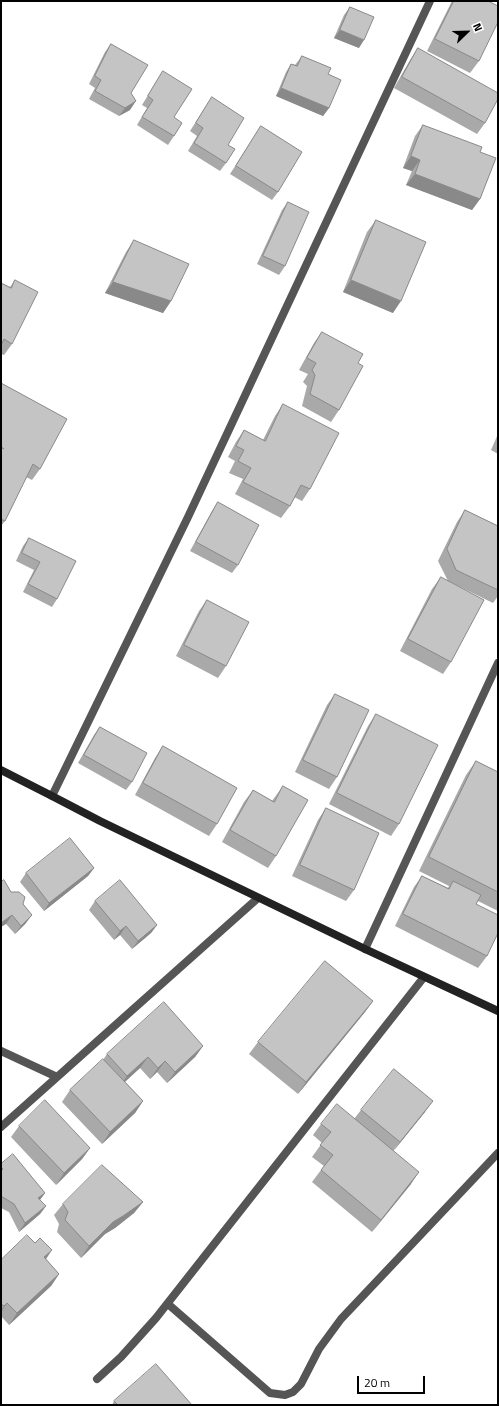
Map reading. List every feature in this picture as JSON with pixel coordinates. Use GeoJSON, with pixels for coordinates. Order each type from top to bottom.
{"type":"FeatureCollection","features":[{"type":"Feature","properties":{"kind":"main road"},"geometry":{"type":"LineString","coordinates":[[1,770],[100,821],[365,950],[498,1011]]}},
{"type":"Feature","properties":{"kind":"street"},"geometry":{"type":"LineString","coordinates":[[52,796],[184,524],[430,1]]}},
{"type":"Feature","properties":{"kind":"street"},"geometry":{"type":"LineString","coordinates":[[365,950],[498,663]]}},
{"type":"Feature","properties":{"kind":"street"},"geometry":{"type":"LineString","coordinates":[[1,1127],[258,898]]}},
{"type":"Feature","properties":{"kind":"street"},"geometry":{"type":"LineString","coordinates":[[97,1379],[121,1357],[168,1304],[424,977]]}},
{"type":"Feature","properties":{"kind":"street"},"geometry":{"type":"LineString","coordinates":[[1,1050],[57,1077]]}},
{"type":"Feature","properties":{"kind":"street"},"geometry":{"type":"LineString","coordinates":[[168,1304],[270,1393],[285,1395],[293,1392],[301,1384],[319,1349],[341,1318],[498,1153]]}},
{"type":"Feature","properties":{"kind":"building"},"geometry":{"type":"Polygon","coordinates":[[[454,1],[488,1],[498,6],[498,22],[479,61],[435,39],[454,1]]]}},
{"type":"Feature","properties":{"kind":"building"},"geometry":{"type":"Polygon","coordinates":[[[350,7],[374,17],[364,40],[340,30],[350,7]]]}},
{"type":"Feature","properties":{"kind":"building"},"geometry":{"type":"Polygon","coordinates":[[[111,44],[148,65],[131,93],[136,101],[125,108],[95,91],[101,80],[95,76],[111,44]]]}},
{"type":"Feature","properties":{"kind":"building"},"geometry":{"type":"Polygon","coordinates":[[[418,48],[498,93],[498,99],[485,123],[402,77],[418,48]]]}},
{"type":"Feature","properties":{"kind":"building"},"geometry":{"type":"Polygon","coordinates":[[[302,56],[331,68],[328,74],[341,80],[329,108],[281,88],[291,64],[297,66],[302,56]]]}},
{"type":"Feature","properties":{"kind":"building"},"geometry":{"type":"Polygon","coordinates":[[[163,71],[192,89],[174,117],[182,123],[174,136],[142,117],[153,100],[148,96],[163,71]]]}},
{"type":"Feature","properties":{"kind":"building"},"geometry":{"type":"Polygon","coordinates":[[[212,97],[244,118],[228,145],[235,149],[226,163],[194,143],[203,128],[196,123],[212,97]]]}},
{"type":"Feature","properties":{"kind":"building"},"geometry":{"type":"Polygon","coordinates":[[[423,125],[482,147],[480,152],[496,158],[480,199],[415,174],[420,160],[411,156],[423,125]]]}},
{"type":"Feature","properties":{"kind":"building"},"geometry":{"type":"Polygon","coordinates":[[[261,126],[302,152],[278,192],[236,166],[261,126]]]}},
{"type":"Feature","properties":{"kind":"building"},"geometry":{"type":"Polygon","coordinates":[[[288,202],[309,212],[285,266],[263,256],[288,202]]]}},
{"type":"Feature","properties":{"kind":"building"},"geometry":{"type":"Polygon","coordinates":[[[376,220],[426,242],[401,301],[351,280],[376,220]]]}},
{"type":"Feature","properties":{"kind":"building"},"geometry":{"type":"Polygon","coordinates":[[[134,240],[189,264],[171,301],[113,282],[134,240]]]}},
{"type":"Feature","properties":{"kind":"building"},"geometry":{"type":"Polygon","coordinates":[[[15,280],[38,292],[12,344],[4,339],[1,345],[1,283],[11,288],[15,280]]]}},
{"type":"Feature","properties":{"kind":"building"},"geometry":{"type":"Polygon","coordinates":[[[322,332],[363,354],[358,363],[363,366],[339,410],[310,394],[315,375],[312,370],[316,363],[307,358],[322,332]]]}},
{"type":"Feature","properties":{"kind":"building"},"geometry":{"type":"Polygon","coordinates":[[[1,383],[67,419],[40,469],[33,464],[5,521],[1,519],[1,383]]]}},
{"type":"Feature","properties":{"kind":"building"},"geometry":{"type":"Polygon","coordinates":[[[283,404],[339,433],[310,489],[301,485],[290,506],[243,482],[251,468],[238,461],[244,450],[236,446],[244,430],[265,441],[283,404]]]}},
{"type":"Feature","properties":{"kind":"building"},"geometry":{"type":"Polygon","coordinates":[[[218,502],[259,525],[238,565],[196,542],[218,502]]]}},
{"type":"Feature","properties":{"kind":"building"},"geometry":{"type":"Polygon","coordinates":[[[465,510],[498,526],[498,590],[456,570],[447,549],[465,510]]]}},
{"type":"Feature","properties":{"kind":"building"},"geometry":{"type":"Polygon","coordinates":[[[29,538],[76,561],[57,599],[28,584],[40,562],[22,553],[29,538]]]}},
{"type":"Feature","properties":{"kind":"building"},"geometry":{"type":"Polygon","coordinates":[[[441,577],[484,600],[451,662],[408,639],[441,577]]]}},
{"type":"Feature","properties":{"kind":"building"},"geometry":{"type":"Polygon","coordinates":[[[207,600],[249,622],[226,666],[184,645],[207,600]]]}},
{"type":"Feature","properties":{"kind":"building"},"geometry":{"type":"Polygon","coordinates":[[[335,694],[369,710],[337,777],[303,760],[335,694]]]}},
{"type":"Feature","properties":{"kind":"building"},"geometry":{"type":"Polygon","coordinates":[[[376,714],[438,745],[399,824],[337,793],[376,714]]]}},
{"type":"Feature","properties":{"kind":"building"},"geometry":{"type":"Polygon","coordinates":[[[100,727],[147,753],[132,782],[84,755],[100,727]]]}},
{"type":"Feature","properties":{"kind":"building"},"geometry":{"type":"Polygon","coordinates":[[[163,746],[237,788],[217,824],[143,783],[163,746]]]}},
{"type":"Feature","properties":{"kind":"building"},"geometry":{"type":"Polygon","coordinates":[[[476,761],[498,772],[498,892],[429,857],[476,761]]]}},
{"type":"Feature","properties":{"kind":"building"},"geometry":{"type":"Polygon","coordinates":[[[283,786],[308,800],[276,856],[230,830],[253,790],[274,802],[283,786]]]}},
{"type":"Feature","properties":{"kind":"building"},"geometry":{"type":"Polygon","coordinates":[[[326,808],[379,833],[354,890],[300,865],[326,808]]]}},
{"type":"Feature","properties":{"kind":"building"},"geometry":{"type":"Polygon","coordinates":[[[70,838],[94,868],[49,903],[26,873],[70,838]]]}},
{"type":"Feature","properties":{"kind":"building"},"geometry":{"type":"Polygon","coordinates":[[[422,876],[449,889],[453,881],[481,895],[476,904],[498,915],[498,933],[487,956],[403,914],[422,876]]]}},
{"type":"Feature","properties":{"kind":"building"},"geometry":{"type":"Polygon","coordinates":[[[4,880],[11,892],[19,892],[25,897],[23,904],[32,915],[21,926],[12,915],[1,923],[1,882],[4,880]]]}},
{"type":"Feature","properties":{"kind":"building"},"geometry":{"type":"Polygon","coordinates":[[[120,880],[157,925],[138,941],[126,926],[120,931],[95,901],[120,880]]]}},
{"type":"Feature","properties":{"kind":"building"},"geometry":{"type":"Polygon","coordinates":[[[325,961],[373,1001],[306,1082],[258,1042],[325,961]]]}},
{"type":"Feature","properties":{"kind":"building"},"geometry":{"type":"Polygon","coordinates":[[[164,1002],[203,1046],[175,1072],[165,1061],[158,1068],[148,1057],[127,1076],[107,1054],[164,1002]]]}},
{"type":"Feature","properties":{"kind":"building"},"geometry":{"type":"Polygon","coordinates":[[[103,1059],[143,1101],[110,1132],[70,1090],[103,1059]]]}},
{"type":"Feature","properties":{"kind":"building"},"geometry":{"type":"Polygon","coordinates":[[[394,1069],[433,1101],[400,1142],[361,1110],[394,1069]]]}},
{"type":"Feature","properties":{"kind":"building"},"geometry":{"type":"Polygon","coordinates":[[[45,1100],[90,1148],[64,1173],[19,1126],[45,1100]]]}},
{"type":"Feature","properties":{"kind":"building"},"geometry":{"type":"Polygon","coordinates":[[[337,1104],[419,1172],[381,1220],[321,1170],[333,1155],[320,1145],[331,1132],[321,1124],[337,1104]]]}},
{"type":"Feature","properties":{"kind":"building"},"geometry":{"type":"Polygon","coordinates":[[[13,1154],[45,1193],[38,1198],[46,1206],[25,1223],[14,1204],[1,1196],[1,1171],[3,1169],[1,1164],[13,1154]]]}},
{"type":"Feature","properties":{"kind":"building"},"geometry":{"type":"Polygon","coordinates":[[[102,1165],[143,1202],[113,1222],[89,1246],[65,1220],[68,1212],[63,1204],[102,1165]]]}},
{"type":"Feature","properties":{"kind":"building"},"geometry":{"type":"Polygon","coordinates":[[[27,1235],[35,1243],[40,1238],[52,1250],[44,1257],[59,1274],[17,1313],[7,1303],[4,1306],[1,1304],[1,1260],[27,1235]]]}},
{"type":"Feature","properties":{"kind":"building"},"geometry":{"type":"Polygon","coordinates":[[[156,1364],[192,1405],[118,1405],[114,1401],[156,1364]]]}}]}
